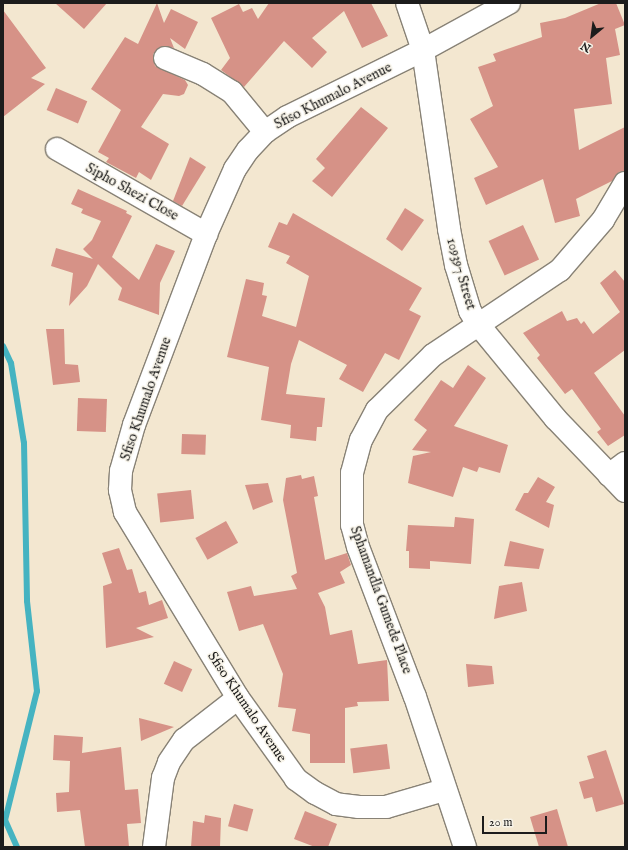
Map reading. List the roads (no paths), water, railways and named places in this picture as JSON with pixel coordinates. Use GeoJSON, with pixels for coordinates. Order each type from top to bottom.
{"type":"FeatureCollection","features":[{"type":"Feature","properties":{"kind":"street","name":"109397 Street"},"geometry":{"type":"LineString","coordinates":[[407,3],[423,50],[448,229],[465,297],[477,323],[555,418],[617,469],[625,491]]}},
{"type":"Feature","properties":{"kind":"street","name":"Sfiso Khumalo Avenue"},"geometry":{"type":"LineString","coordinates":[[444,790],[386,807],[359,807],[336,804],[315,793],[296,779],[238,698],[125,512],[120,490],[121,471],[134,425],[206,234],[235,168],[248,150],[265,132],[287,117],[423,50],[509,3]]}},
{"type":"Feature","properties":{"kind":"street"},"geometry":{"type":"LineString","coordinates":[[165,58],[203,74],[232,92],[265,132]]}},
{"type":"Feature","properties":{"kind":"street","name":"Sipho Shezi Close"},"geometry":{"type":"LineString","coordinates":[[57,149],[206,234]]}},
{"type":"Feature","properties":{"kind":"street","name":"Sphamandla Gumede Place"},"geometry":{"type":"LineString","coordinates":[[465,847],[462,834],[444,790],[416,697],[358,547],[352,525],[352,473],[361,440],[377,410],[433,355],[477,323],[560,270],[603,220],[625,183]]}},
{"type":"Feature","properties":{"kind":"street"},"geometry":{"type":"LineString","coordinates":[[154,847],[163,778],[169,762],[184,740],[238,698]]}},
{"type":"Feature","properties":{"kind":"waterway"},"geometry":{"type":"LineString","coordinates":[[3,346],[11,363],[24,443],[27,601],[37,691],[5,820],[17,847]]}}]}
